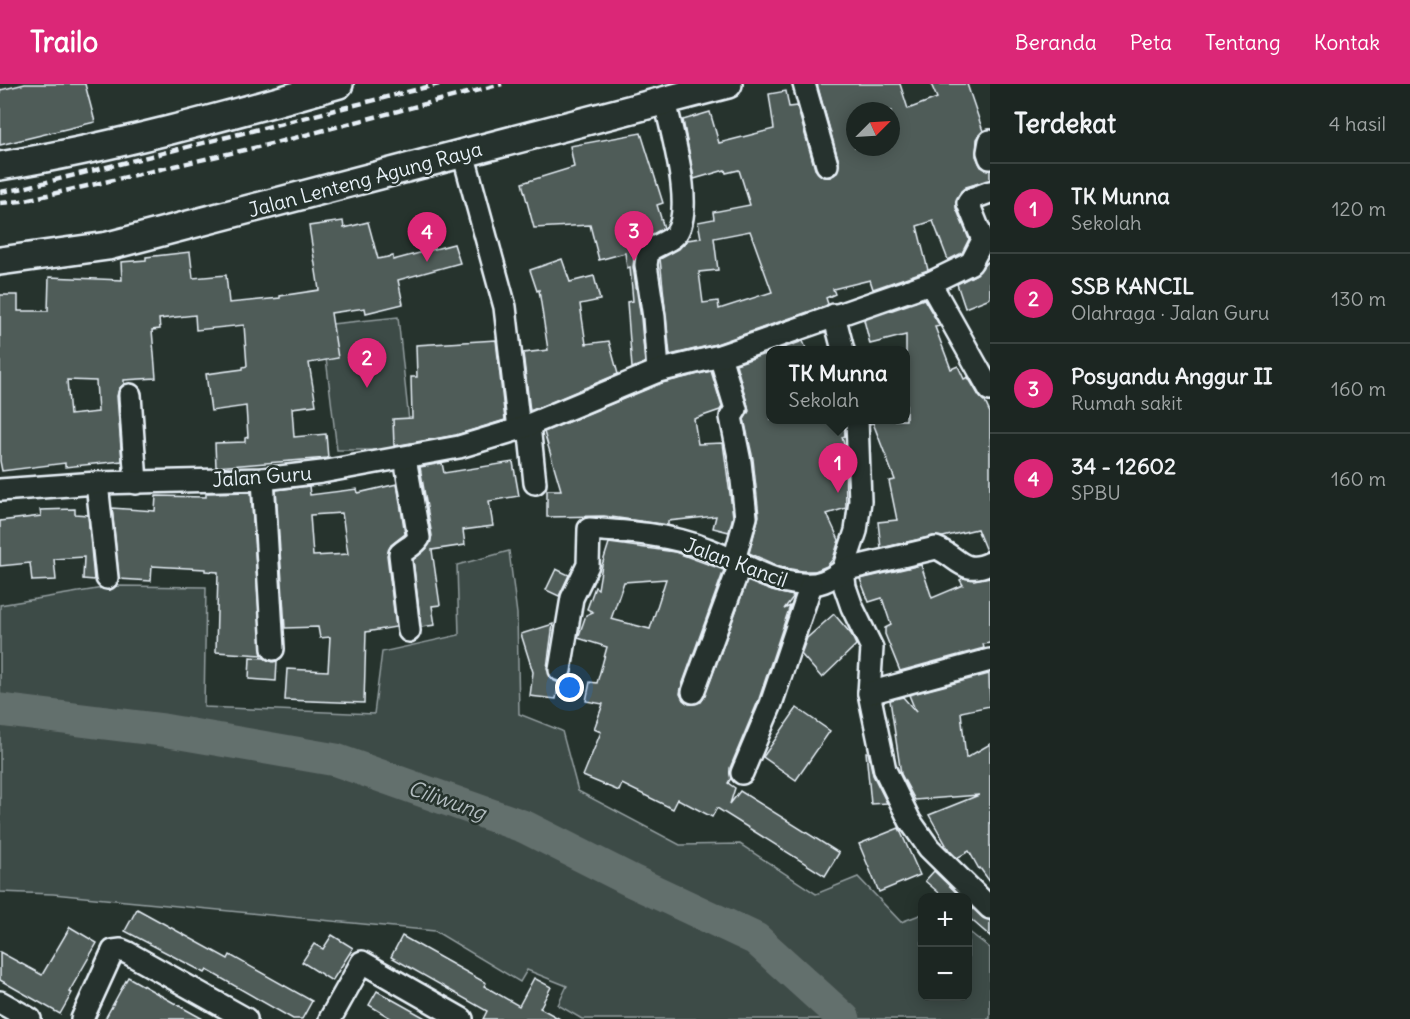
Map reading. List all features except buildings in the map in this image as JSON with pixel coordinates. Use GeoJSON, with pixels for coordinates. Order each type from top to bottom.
{"type":"FeatureCollection","features":[{"type":"Feature","properties":{"kind":"main road"},"geometry":{"type":"LineString","coordinates":[[0,166],[71,154],[196,124],[339,84]]}},
{"type":"Feature","properties":{"kind":"main road","name":"Jalan Lenteng Agung Raya"},"geometry":{"type":"LineString","coordinates":[[0,261],[108,246],[728,84]]}},
{"type":"Feature","properties":{"kind":"street"},"geometry":{"type":"LineString","coordinates":[[804,84],[827,165]]}},
{"type":"Feature","properties":{"kind":"street"},"geometry":{"type":"LineString","coordinates":[[658,370],[654,317],[646,265],[648,251],[675,236],[683,218],[684,196],[665,100]]}},
{"type":"Feature","properties":{"kind":"street"},"geometry":{"type":"LineString","coordinates":[[990,141],[988,152],[990,158]]}},
{"type":"Feature","properties":{"kind":"street"},"geometry":{"type":"LineString","coordinates":[[463,153],[505,307],[535,483]]}},
{"type":"Feature","properties":{"kind":"street"},"geometry":{"type":"LineString","coordinates":[[980,260],[983,240],[968,203],[971,199],[990,192]]}},
{"type":"Feature","properties":{"kind":"street","name":"Jalan Guru"},"geometry":{"type":"LineString","coordinates":[[0,490],[97,483],[263,479],[405,458],[459,447],[524,427],[658,370],[720,356],[930,283],[980,260]]}},
{"type":"Feature","properties":{"kind":"street"},"geometry":{"type":"LineString","coordinates":[[930,283],[990,390]]}},
{"type":"Feature","properties":{"kind":"street"},"geometry":{"type":"LineString","coordinates":[[834,315],[842,346]]}},
{"type":"Feature","properties":{"kind":"street"},"geometry":{"type":"LineString","coordinates":[[693,692],[738,561],[746,517],[740,462],[731,417],[736,409],[720,356]]}},
{"type":"Feature","properties":{"kind":"street"},"geometry":{"type":"LineString","coordinates":[[129,395],[136,483]]}},
{"type":"Feature","properties":{"kind":"street"},"geometry":{"type":"LineString","coordinates":[[857,424],[860,501],[856,531],[843,570],[852,607],[872,648],[869,693],[885,770],[910,821],[937,859],[990,908]]}},
{"type":"Feature","properties":{"kind":"street"},"geometry":{"type":"LineString","coordinates":[[405,458],[419,538],[416,544],[404,549],[400,554],[409,631]]}},
{"type":"Feature","properties":{"kind":"street"},"geometry":{"type":"LineString","coordinates":[[263,479],[273,649]]}},
{"type":"Feature","properties":{"kind":"street"},"geometry":{"type":"LineString","coordinates":[[97,483],[107,578]]}},
{"type":"Feature","properties":{"kind":"street","name":"Jalan Kancil"},"geometry":{"type":"LineString","coordinates":[[560,670],[572,598],[588,565],[590,528],[655,534],[704,548],[777,580],[811,585],[831,580],[843,570],[936,548],[959,564],[969,567],[981,567],[990,563]]}},
{"type":"Feature","properties":{"kind":"street"},"geometry":{"type":"LineString","coordinates":[[742,773],[771,704],[811,585]]}},
{"type":"Feature","properties":{"kind":"street"},"geometry":{"type":"LineString","coordinates":[[869,693],[990,660]]}},
{"type":"Feature","properties":{"kind":"street"},"geometry":{"type":"LineString","coordinates":[[82,1019],[113,951],[116,950],[128,953],[246,1019]]}},
{"type":"Feature","properties":{"kind":"street"},"geometry":{"type":"LineString","coordinates":[[330,1019],[362,962],[462,1019]]}},
{"type":"Feature","properties":{"kind":"street"},"geometry":{"type":"LineString","coordinates":[[0,1002],[30,1019]]}},
{"type":"Feature","properties":{"kind":"shaded area"},"geometry":{"type":"Polygon","coordinates":[[[398,317],[412,450],[337,450],[322,325],[398,317]]]}},
{"type":"Feature","properties":{"kind":"shaded area"},"geometry":{"type":"Polygon","coordinates":[[[509,551],[517,614],[519,714],[562,731],[578,791],[680,845],[740,844],[816,894],[858,877],[901,922],[918,916],[918,1001],[972,1001],[972,934],[990,948],[990,1019],[582,1019],[558,1005],[567,986],[527,970],[520,982],[435,931],[53,894],[0,892],[0,605],[115,586],[206,587],[204,707],[374,714],[382,652],[459,635],[457,565],[509,551]]]}},
{"type":"Feature","properties":{"kind":"waterway","name":"Ciliwung"},"geometry":{"type":"LineString","coordinates":[[0,710],[163,730],[336,760],[525,827],[630,880],[756,939],[844,1019]]}},
{"type":"Feature","properties":{"kind":"railway"},"geometry":{"type":"LineString","coordinates":[[0,192],[439,84]]}},
{"type":"Feature","properties":{"kind":"railway"},"geometry":{"type":"LineString","coordinates":[[0,203],[21,201],[271,144],[502,84]]}},
{"type":"Feature","properties":{"kind":"place","name":"Posyandu Anggur II"},"geometry":{"type":"Point","coordinates":[634,261]}},
{"type":"Feature","properties":{"kind":"place","name":"34 - 12602"},"geometry":{"type":"Point","coordinates":[427,262]}},
{"type":"Feature","properties":{"kind":"place","name":"SSB KANCIL"},"geometry":{"type":"Point","coordinates":[367,388]}},
{"type":"Feature","properties":{"kind":"place","name":"TK Munna"},"geometry":{"type":"Point","coordinates":[838,493]}}]}
